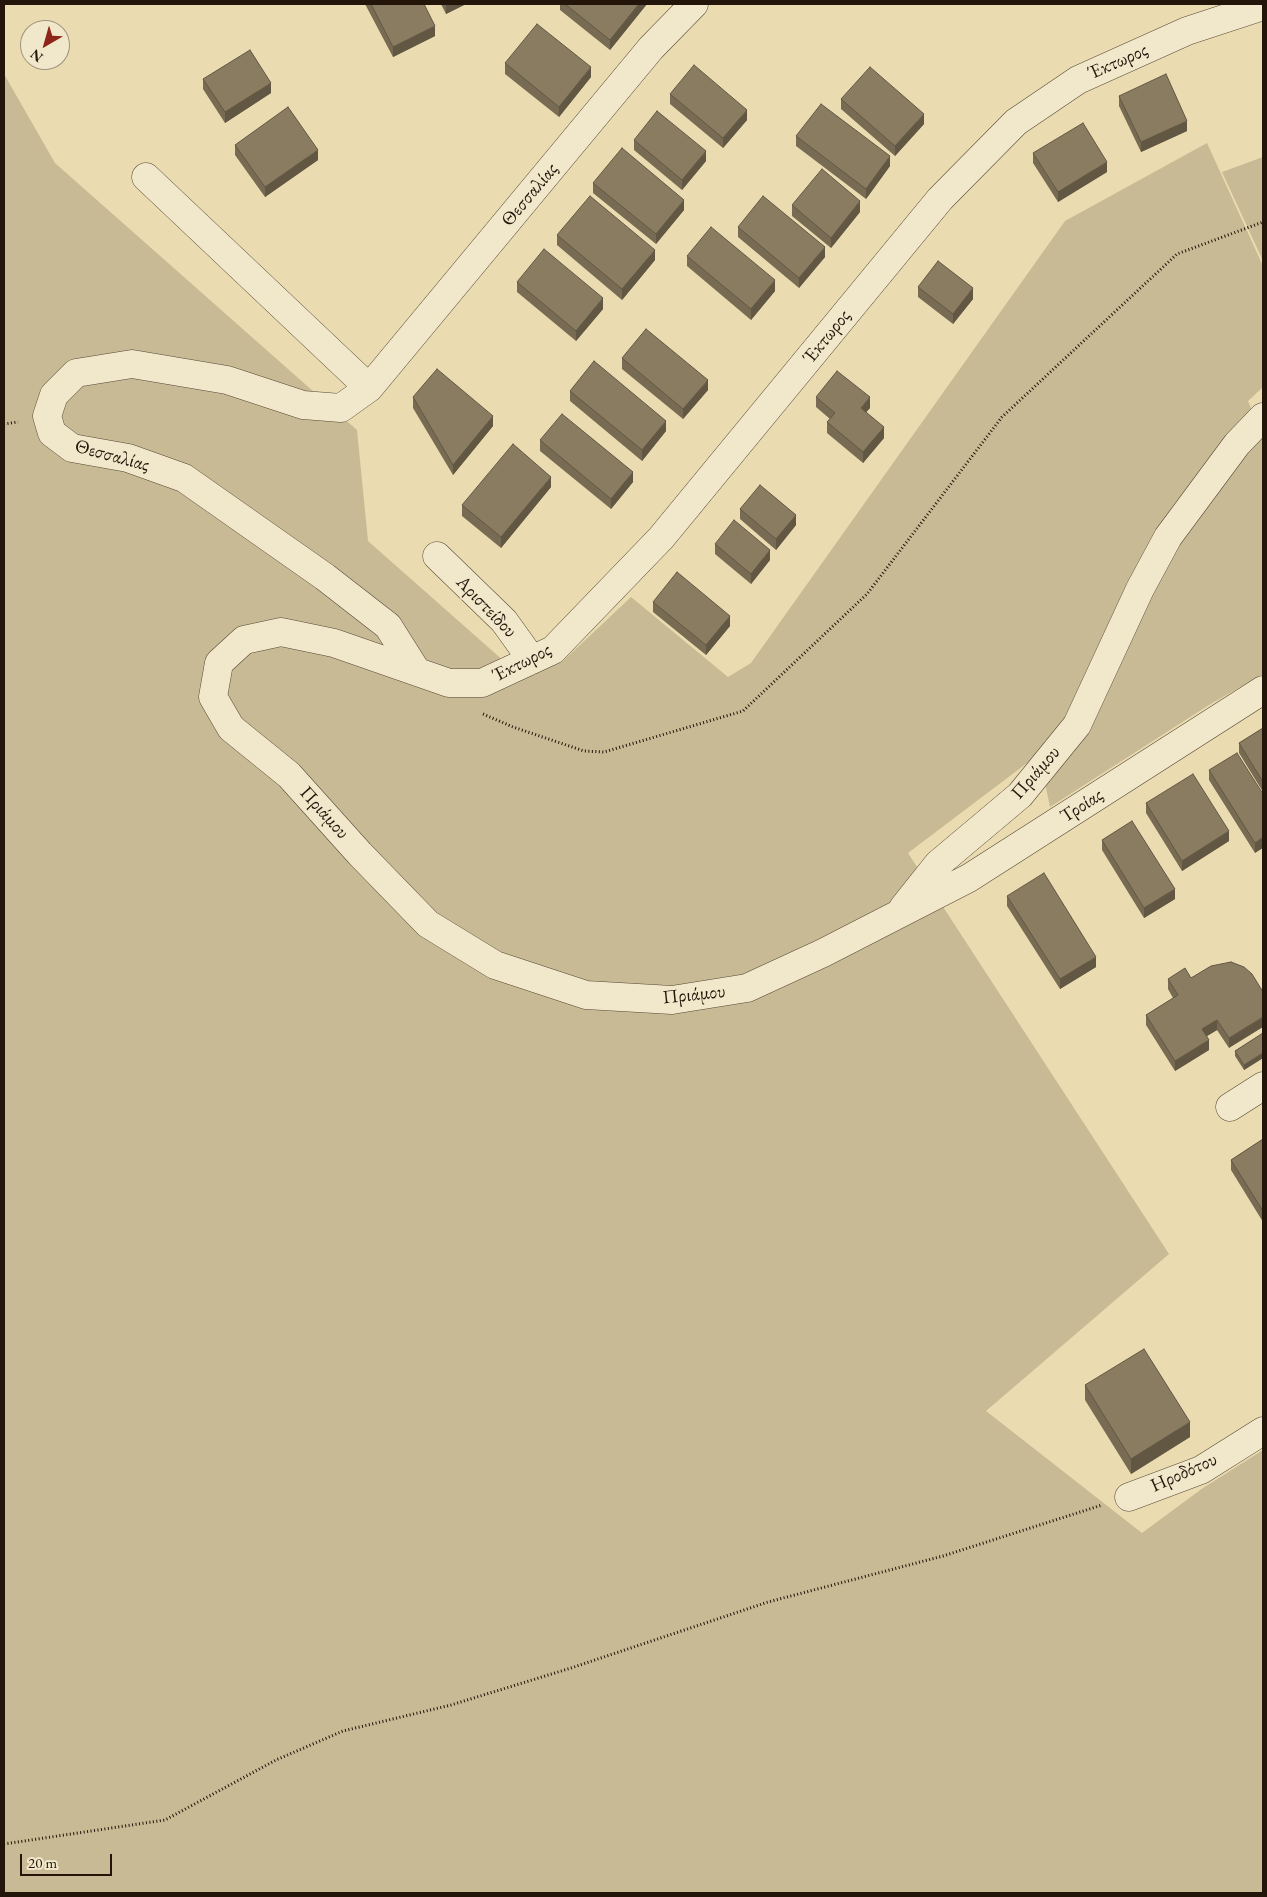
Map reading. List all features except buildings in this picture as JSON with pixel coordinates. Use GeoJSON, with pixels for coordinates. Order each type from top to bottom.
{"type":"FeatureCollection","features":[{"type":"Feature","properties":{"kind":"street","name":"Θεσσαλίας"},"geometry":{"type":"LineString","coordinates":[[417,672],[388,626],[325,577],[184,478],[128,458],[72,448],[52,433],[48,416],[54,395],[76,373],[132,364],[227,380],[303,406],[341,408],[369,388],[651,48],[694,4]]}},
{"type":"Feature","properties":{"kind":"street","name":"Έκτωρος"},"geometry":{"type":"LineString","coordinates":[[417,672],[449,683],[482,683],[553,650],[661,538],[940,199],[1016,122],[1078,80],[1187,32],[1263,6]]}},
{"type":"Feature","properties":{"kind":"street"},"geometry":{"type":"LineString","coordinates":[[146,178],[369,388]]}},
{"type":"Feature","properties":{"kind":"street","name":"Πριάμου"},"geometry":{"type":"LineString","coordinates":[[417,672],[334,643],[281,632],[244,640],[219,663],[212,697],[231,728],[288,775],[360,854],[428,924],[495,965],[586,995],[672,1000],[747,988],[897,915],[938,864],[1020,795],[1077,725],[1140,590],[1168,537],[1237,444],[1263,417]]}},
{"type":"Feature","properties":{"kind":"street","name":"Αριστείδου"},"geometry":{"type":"LineString","coordinates":[[437,556],[504,621],[532,660]]}},
{"type":"Feature","properties":{"kind":"street","name":"Τροίας"},"geometry":{"type":"LineString","coordinates":[[897,915],[969,878],[1263,690]]}},
{"type":"Feature","properties":{"kind":"street"},"geometry":{"type":"LineString","coordinates":[[1230,1106],[1263,1086]]}},
{"type":"Feature","properties":{"kind":"street","name":"Ηροδότου"},"geometry":{"type":"LineString","coordinates":[[1129,1496],[1201,1470],[1263,1432]]}},
{"type":"Feature","properties":{"kind":"path"},"geometry":{"type":"LineString","coordinates":[[449,683],[484,714],[513,727],[584,751],[604,752],[743,711],[867,594],[1002,417],[1177,254],[1263,222]]}},
{"type":"Feature","properties":{"kind":"path"},"geometry":{"type":"LineString","coordinates":[[4,1844],[165,1820],[276,1760],[343,1731],[469,1699],[571,1668],[768,1602],[943,1556],[1129,1496]]}},
{"type":"Feature","properties":{"kind":"shaded area"},"geometry":{"type":"Polygon","coordinates":[[[4,74],[55,163],[357,430],[368,541],[514,670],[563,661],[631,597],[728,677],[751,663],[1065,221],[1207,143],[1263,266],[1263,387],[1248,401],[1263,436],[1263,674],[1209,705],[1050,807],[1039,754],[908,853],[1169,1254],[986,1411],[1142,1533],[1203,1488],[1263,1450],[1263,1893],[4,1893],[4,74]]]}},
{"type":"Feature","properties":{"kind":"shaded area"},"geometry":{"type":"Polygon","coordinates":[[[1263,157],[1263,261],[1222,172],[1263,157]]]}}]}
